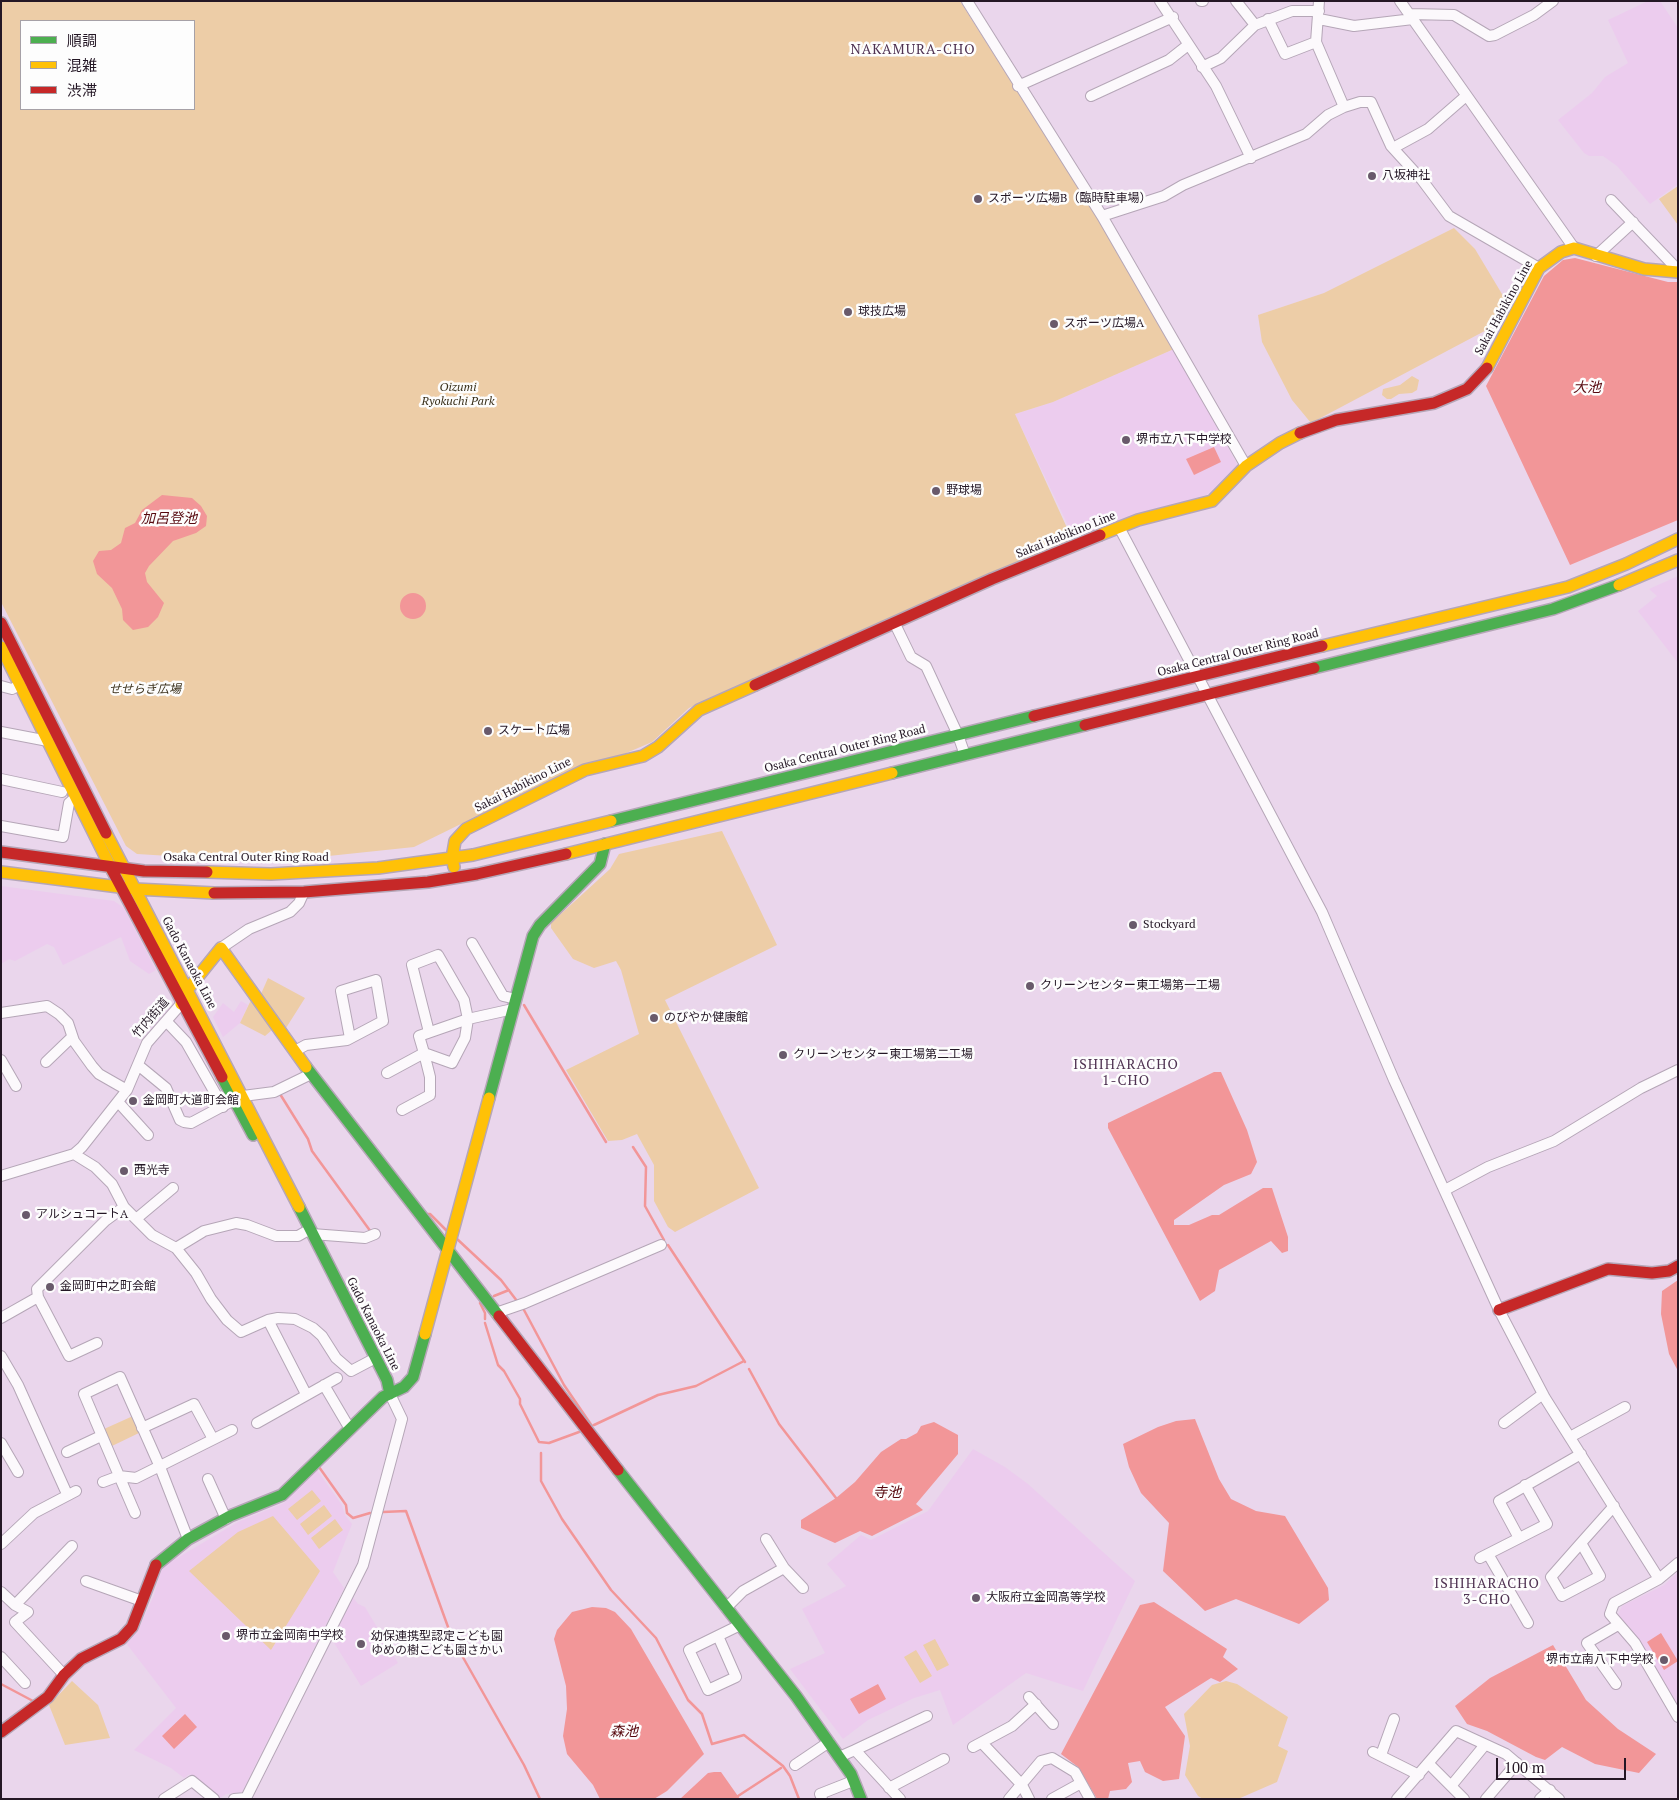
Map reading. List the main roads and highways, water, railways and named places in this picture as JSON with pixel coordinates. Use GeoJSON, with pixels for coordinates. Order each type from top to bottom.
{"type":"FeatureCollection","features":[{"type":"Feature","properties":{"kind":"main road","name":"Sakai Habikino Line"},"geometry":{"type":"LineString","coordinates":[[452,858],[455,841],[466,829],[585,770],[643,756],[658,747],[699,710],[992,579],[1153,515],[1212,501],[1246,466],[1280,443],[1311,428],[1336,420],[1398,412],[1434,402],[1467,389],[1483,374],[1496,354],[1539,268],[1549,259],[1574,248],[1644,270],[1666,273],[1678,271]]}},
{"type":"Feature","properties":{"kind":"main road","name":"Osaka Central Outer Ring Road"},"geometry":{"type":"LineString","coordinates":[[1,852],[124,869],[192,873],[321,872],[378,868],[498,850],[958,735],[1568,587],[1626,564],[1678,539]]}},
{"type":"Feature","properties":{"kind":"main road"},"geometry":{"type":"LineString","coordinates":[[1,872],[30,878],[136,889],[206,893],[304,892],[456,878],[526,864],[1553,609],[1628,582],[1678,560]]}},
{"type":"Feature","properties":{"kind":"main road","name":"Gado Kanaoka Line"},"geometry":{"type":"LineString","coordinates":[[1,623],[48,741],[110,867],[181,1004],[239,1098]]}},
{"type":"Feature","properties":{"kind":"main road","name":"Gado Kanaoka Line"},"geometry":{"type":"LineString","coordinates":[[1,647],[25,683],[136,889],[308,1233],[387,1380],[390,1394]]}},
{"type":"Feature","properties":{"kind":"main road"},"geometry":{"type":"LineString","coordinates":[[1,1732],[48,1697],[62,1674],[81,1659],[121,1638],[132,1627],[156,1565],[188,1539],[226,1518],[282,1495],[383,1398],[404,1386],[413,1377],[533,936],[540,925],[600,864],[605,844]]}},
{"type":"Feature","properties":{"kind":"main road"},"geometry":{"type":"LineString","coordinates":[[452,858],[456,878]]}},
{"type":"Feature","properties":{"kind":"main road","name":"竹内街道"},"geometry":{"type":"LineString","coordinates":[[181,1004],[188,990],[221,948],[312,1074],[447,1250]]}},
{"type":"Feature","properties":{"kind":"main road","name":"Gado Kanaoka Line"},"geometry":{"type":"LineString","coordinates":[[308,1233],[370,1362],[390,1394]]}},
{"type":"Feature","properties":{"kind":"main road"},"geometry":{"type":"LineString","coordinates":[[447,1250],[829,1742],[840,1757],[862,1799]]}},
{"type":"Feature","properties":{"kind":"main road"},"geometry":{"type":"LineString","coordinates":[[1499,1310],[1608,1269],[1652,1273],[1669,1271],[1678,1266]]}},
{"type":"Feature","properties":{"kind":"water","name":"大池"},"geometry":{"type":"Polygon","coordinates":[[[1575,258],[1668,282],[1678,282],[1678,520],[1570,565],[1486,386],[1544,276],[1563,260],[1575,258]]]}},
{"type":"Feature","properties":{"kind":"water"},"geometry":{"type":"Polygon","coordinates":[[[1214,447],[1221,462],[1194,475],[1186,459],[1214,447]]]}},
{"type":"Feature","properties":{"kind":"water","name":"加呂登池"},"geometry":{"type":"Polygon","coordinates":[[[162,495],[192,498],[201,506],[207,516],[206,526],[196,533],[173,541],[149,566],[145,573],[147,582],[164,603],[158,617],[148,627],[133,630],[123,620],[122,609],[112,588],[97,574],[93,561],[99,551],[111,550],[121,543],[125,528],[135,523],[142,510],[162,495]]]}},
{"type":"Feature","properties":{"kind":"water"},"geometry":{"type":"Polygon","coordinates":[[[413,593],[422,597],[426,606],[422,615],[413,619],[404,615],[400,606],[404,597],[413,593]]]}},
{"type":"Feature","properties":{"kind":"water"},"geometry":{"type":"Polygon","coordinates":[[[1214,1072],[1221,1072],[1247,1130],[1257,1162],[1251,1174],[1224,1185],[1174,1220],[1174,1225],[1189,1225],[1212,1215],[1219,1215],[1263,1188],[1272,1188],[1288,1237],[1288,1251],[1282,1253],[1271,1241],[1219,1270],[1215,1291],[1200,1301],[1108,1128],[1108,1123],[1214,1072]]]}},
{"type":"Feature","properties":{"kind":"water"},"geometry":{"type":"Polygon","coordinates":[[[1678,1280],[1678,1371],[1669,1354],[1661,1314],[1662,1291],[1678,1280]]]}},
{"type":"Feature","properties":{"kind":"water"},"geometry":{"type":"Polygon","coordinates":[[[1195,1419],[1219,1479],[1231,1499],[1256,1511],[1285,1516],[1328,1588],[1329,1600],[1299,1624],[1236,1599],[1205,1611],[1163,1571],[1169,1523],[1141,1493],[1129,1467],[1123,1444],[1158,1427],[1176,1421],[1195,1419]]]}},
{"type":"Feature","properties":{"kind":"water","name":"寺池"},"geometry":{"type":"Polygon","coordinates":[[[934,1422],[958,1435],[958,1454],[916,1504],[923,1510],[872,1536],[860,1531],[835,1543],[801,1528],[801,1520],[836,1498],[855,1482],[881,1452],[901,1439],[906,1439],[917,1433],[921,1426],[934,1422]]]}},
{"type":"Feature","properties":{"kind":"water"},"geometry":{"type":"Polygon","coordinates":[[[1154,1602],[1227,1649],[1223,1657],[1238,1669],[1220,1682],[1211,1678],[1165,1707],[1185,1736],[1179,1779],[1163,1781],[1145,1772],[1140,1761],[1128,1763],[1132,1782],[1126,1789],[1110,1791],[1108,1799],[1097,1799],[1078,1767],[1061,1754],[1140,1605],[1154,1602]]]}},
{"type":"Feature","properties":{"kind":"water","name":"森池"},"geometry":{"type":"Polygon","coordinates":[[[592,1607],[606,1608],[615,1612],[631,1629],[704,1754],[667,1791],[654,1799],[600,1799],[593,1785],[567,1754],[563,1736],[567,1709],[566,1686],[554,1639],[557,1630],[572,1612],[592,1607]]]}},
{"type":"Feature","properties":{"kind":"water"},"geometry":{"type":"Polygon","coordinates":[[[1661,1633],[1678,1661],[1664,1670],[1647,1642],[1661,1633]]]}},
{"type":"Feature","properties":{"kind":"water"},"geometry":{"type":"Polygon","coordinates":[[[1553,1645],[1586,1700],[1618,1729],[1656,1754],[1639,1773],[1595,1764],[1562,1747],[1545,1760],[1487,1731],[1467,1724],[1455,1706],[1490,1678],[1553,1645]]]}},
{"type":"Feature","properties":{"kind":"water"},"geometry":{"type":"Polygon","coordinates":[[[878,1684],[886,1699],[859,1714],[850,1699],[878,1684]]]}},
{"type":"Feature","properties":{"kind":"water"},"geometry":{"type":"Polygon","coordinates":[[[185,1714],[197,1727],[174,1749],[162,1736],[185,1714]]]}},
{"type":"Feature","properties":{"kind":"water"},"geometry":{"type":"Polygon","coordinates":[[[721,1772],[740,1799],[680,1799],[708,1773],[721,1772]]]}},
{"type":"Feature","properties":{"kind":"waterway"},"geometry":{"type":"LineString","coordinates":[[524,1005],[606,1142]]}},
{"type":"Feature","properties":{"kind":"waterway"},"geometry":{"type":"LineString","coordinates":[[280,1094],[308,1139],[312,1151],[371,1232]]}},
{"type":"Feature","properties":{"kind":"waterway"},"geometry":{"type":"LineString","coordinates":[[633,1147],[646,1167],[645,1206],[664,1240]]}},
{"type":"Feature","properties":{"kind":"waterway"},"geometry":{"type":"LineString","coordinates":[[425,1214],[430,1214],[447,1231]]}},
{"type":"Feature","properties":{"kind":"waterway"},"geometry":{"type":"LineString","coordinates":[[456,1238],[501,1280],[517,1301]]}},
{"type":"Feature","properties":{"kind":"waterway"},"geometry":{"type":"LineString","coordinates":[[668,1245],[745,1362]]}},
{"type":"Feature","properties":{"kind":"waterway"},"geometry":{"type":"LineString","coordinates":[[494,1296],[509,1290]]}},
{"type":"Feature","properties":{"kind":"waterway"},"geometry":{"type":"LineString","coordinates":[[480,1303],[485,1313],[485,1319]]}},
{"type":"Feature","properties":{"kind":"waterway"},"geometry":{"type":"LineString","coordinates":[[524,1310],[564,1385],[592,1426]]}},
{"type":"Feature","properties":{"kind":"waterway"},"geometry":{"type":"LineString","coordinates":[[485,1323],[498,1365],[504,1371],[520,1399],[520,1404],[539,1442],[549,1443],[579,1432]]}},
{"type":"Feature","properties":{"kind":"waterway"},"geometry":{"type":"LineString","coordinates":[[594,1425],[658,1395],[696,1386],[744,1361]]}},
{"type":"Feature","properties":{"kind":"waterway"},"geometry":{"type":"LineString","coordinates":[[749,1369],[779,1424],[836,1498]]}},
{"type":"Feature","properties":{"kind":"waterway"},"geometry":{"type":"LineString","coordinates":[[541,1453],[541,1481],[562,1519],[611,1590],[656,1638],[688,1700],[702,1714],[712,1744],[744,1735],[783,1766],[790,1776],[799,1799]]}},
{"type":"Feature","properties":{"kind":"waterway"},"geometry":{"type":"LineString","coordinates":[[319,1467],[346,1505],[347,1513],[353,1518],[370,1513]]}},
{"type":"Feature","properties":{"kind":"waterway"},"geometry":{"type":"LineString","coordinates":[[383,1512],[406,1511],[452,1638],[524,1765],[540,1799]]}},
{"type":"Feature","properties":{"kind":"waterway"},"geometry":{"type":"LineString","coordinates":[[1,1684],[33,1701]]}},
{"type":"Feature","properties":{"kind":"waterway"},"geometry":{"type":"LineString","coordinates":[[738,1796],[781,1768]]}},
{"type":"Feature","properties":{"kind":"place","name":"八坂神社"},"geometry":{"type":"Point","coordinates":[1372,176]}},
{"type":"Feature","properties":{"kind":"place","name":"スポーツ広場B（臨時駐車場）"},"geometry":{"type":"Point","coordinates":[978,199]}},
{"type":"Feature","properties":{"kind":"place","name":"球技広場"},"geometry":{"type":"Point","coordinates":[848,312]}},
{"type":"Feature","properties":{"kind":"place","name":"スポーツ広場A"},"geometry":{"type":"Point","coordinates":[1054,324]}},
{"type":"Feature","properties":{"kind":"place","name":"堺市立八下中学校"},"geometry":{"type":"Point","coordinates":[1126,440]}},
{"type":"Feature","properties":{"kind":"place","name":"野球場"},"geometry":{"type":"Point","coordinates":[936,491]}},
{"type":"Feature","properties":{"kind":"place","name":"スケート広場"},"geometry":{"type":"Point","coordinates":[488,731]}},
{"type":"Feature","properties":{"kind":"place","name":"Stockyard"},"geometry":{"type":"Point","coordinates":[1133,925]}},
{"type":"Feature","properties":{"kind":"place","name":"クリーンセンター東工場第一工場"},"geometry":{"type":"Point","coordinates":[1030,986]}},
{"type":"Feature","properties":{"kind":"place","name":"のびやか健康館"},"geometry":{"type":"Point","coordinates":[654,1018]}},
{"type":"Feature","properties":{"kind":"place","name":"クリーンセンター東工場第二工場"},"geometry":{"type":"Point","coordinates":[783,1055]}},
{"type":"Feature","properties":{"kind":"place","name":"金岡町大道町会館"},"geometry":{"type":"Point","coordinates":[133,1101]}},
{"type":"Feature","properties":{"kind":"place","name":"西光寺"},"geometry":{"type":"Point","coordinates":[124,1171]}},
{"type":"Feature","properties":{"kind":"place","name":"アルシュコートA"},"geometry":{"type":"Point","coordinates":[26,1215]}},
{"type":"Feature","properties":{"kind":"place","name":"金岡町中之町会館"},"geometry":{"type":"Point","coordinates":[50,1287]}},
{"type":"Feature","properties":{"kind":"place","name":"大阪府立金岡高等学校"},"geometry":{"type":"Point","coordinates":[976,1598]}},
{"type":"Feature","properties":{"kind":"place","name":"堺市立金岡南中学校"},"geometry":{"type":"Point","coordinates":[226,1636]}},
{"type":"Feature","properties":{"kind":"place","name":"幼保連携型認定こども園 ゆめの樹こども園さかい"},"geometry":{"type":"Point","coordinates":[361,1644]}},
{"type":"Feature","properties":{"kind":"place","name":"堺市立南八下中学校"},"geometry":{"type":"Point","coordinates":[1664,1660]}},
{"type":"Feature","properties":{"kind":"district","name":"NAKAMURA-CHO"},"geometry":{"type":"Point","coordinates":[913,50]}},
{"type":"Feature","properties":{"kind":"district","name":"ISHIHARACHO 1-CHO"},"geometry":{"type":"Point","coordinates":[1126,1074]}},
{"type":"Feature","properties":{"kind":"district","name":"ISHIHARACHO 3-CHO"},"geometry":{"type":"Point","coordinates":[1487,1592]}},
{"type":"Feature","properties":{"kind":"park label","name":"Oizumi Ryokuchi Park"},"geometry":{"type":"Point","coordinates":[458,395]}},
{"type":"Feature","properties":{"kind":"park label","name":"せせらぎ広場"},"geometry":{"type":"Point","coordinates":[145,690]}}]}
